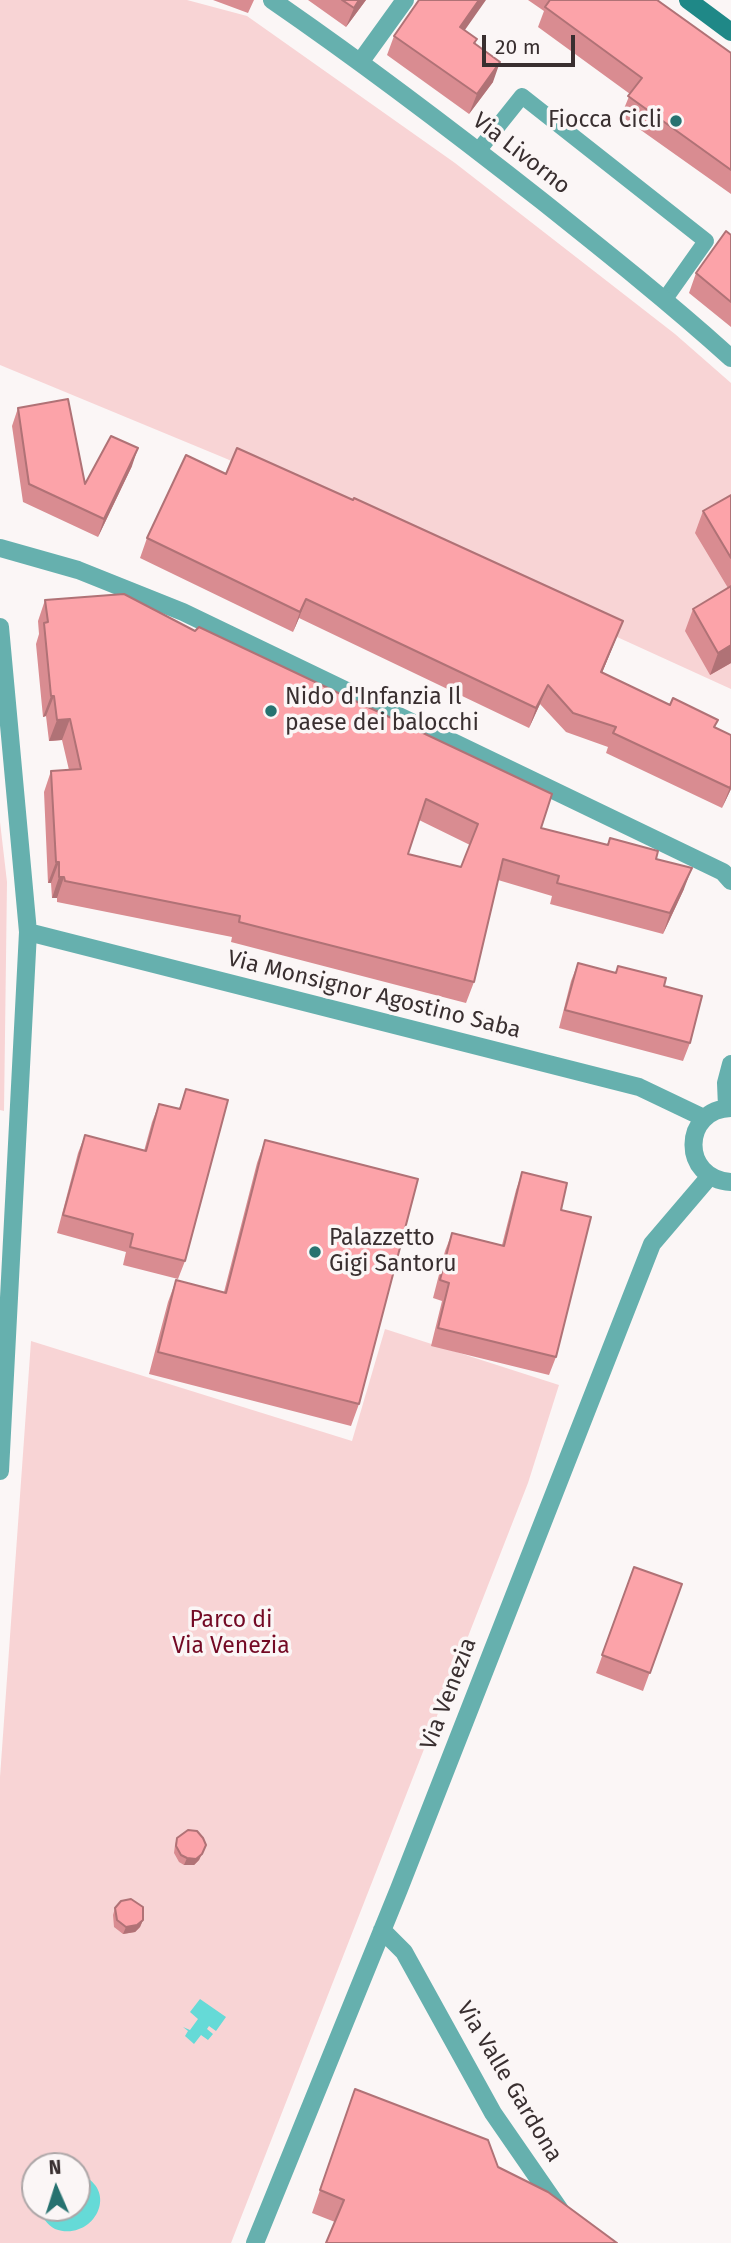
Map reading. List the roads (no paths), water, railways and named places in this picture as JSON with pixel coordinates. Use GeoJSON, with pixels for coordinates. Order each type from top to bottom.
{"type":"FeatureCollection","features":[{"type":"Feature","properties":{"kind":"main road"},"geometry":{"type":"LineString","coordinates":[[688,0],[731,32]]}},
{"type":"Feature","properties":{"kind":"street","name":"Via Livorno"},"geometry":{"type":"LineString","coordinates":[[272,0],[361,61],[478,151],[665,299],[731,358]]}},
{"type":"Feature","properties":{"kind":"street"},"geometry":{"type":"LineString","coordinates":[[361,61],[405,0]]}},
{"type":"Feature","properties":{"kind":"street"},"geometry":{"type":"LineString","coordinates":[[0,548],[78,570],[183,612],[723,872],[731,881]]}},
{"type":"Feature","properties":{"kind":"street"},"geometry":{"type":"LineString","coordinates":[[0,627],[28,932],[0,1471]]}},
{"type":"Feature","properties":{"kind":"street","name":"Via Monsignor Agostino Saba"},"geometry":{"type":"LineString","coordinates":[[28,932],[639,1087],[704,1118]]}},
{"type":"Feature","properties":{"kind":"street"},"geometry":{"type":"LineString","coordinates":[[731,1064],[726,1083],[729,1107],[704,1118],[696,1130],[693,1142],[694,1155],[700,1167],[710,1176],[731,1182]]}},
{"type":"Feature","properties":{"kind":"street","name":"Via Venezia"},"geometry":{"type":"LineString","coordinates":[[255,2243],[383,1930],[652,1244],[710,1176]]}},
{"type":"Feature","properties":{"kind":"street","name":"Via Valle Gardona"},"geometry":{"type":"LineString","coordinates":[[383,1930],[404,1952],[493,2113],[560,2210],[570,2217]]}},
{"type":"Feature","properties":{"kind":"lane"},"geometry":{"type":"LineString","coordinates":[[478,151],[522,96],[706,241],[665,299]]}},
{"type":"Feature","properties":{"kind":"water"},"geometry":{"type":"Polygon","coordinates":[[[200,1999],[226,2017],[216,2031],[209,2026],[207,2029],[213,2034],[208,2040],[201,2035],[194,2044],[185,2036],[188,2031],[183,2027],[190,2030],[198,2019],[190,2012],[200,1999]]]}},
{"type":"Feature","properties":{"kind":"water"},"geometry":{"type":"Polygon","coordinates":[[[91,2181],[98,2190],[98,2212],[91,2222],[91,2181]]]}},
{"type":"Feature","properties":{"kind":"water"},"geometry":{"type":"Polygon","coordinates":[[[47,2222],[91,2222],[69,2231],[55,2229],[47,2222]]]}},
{"type":"Feature","properties":{"kind":"place","name":"Fiocca Cicli"},"geometry":{"type":"Point","coordinates":[676,121]}},
{"type":"Feature","properties":{"kind":"place","name":"Nido d'Infanzia Il paese dei balocchi"},"geometry":{"type":"Point","coordinates":[271,711]}},
{"type":"Feature","properties":{"kind":"place","name":"Palazzetto Gigi Santoru"},"geometry":{"type":"Point","coordinates":[315,1252]}},
{"type":"Feature","properties":{"kind":"park label","name":"Parco di Via Venezia"},"geometry":{"type":"Point","coordinates":[231,1634]}}]}
